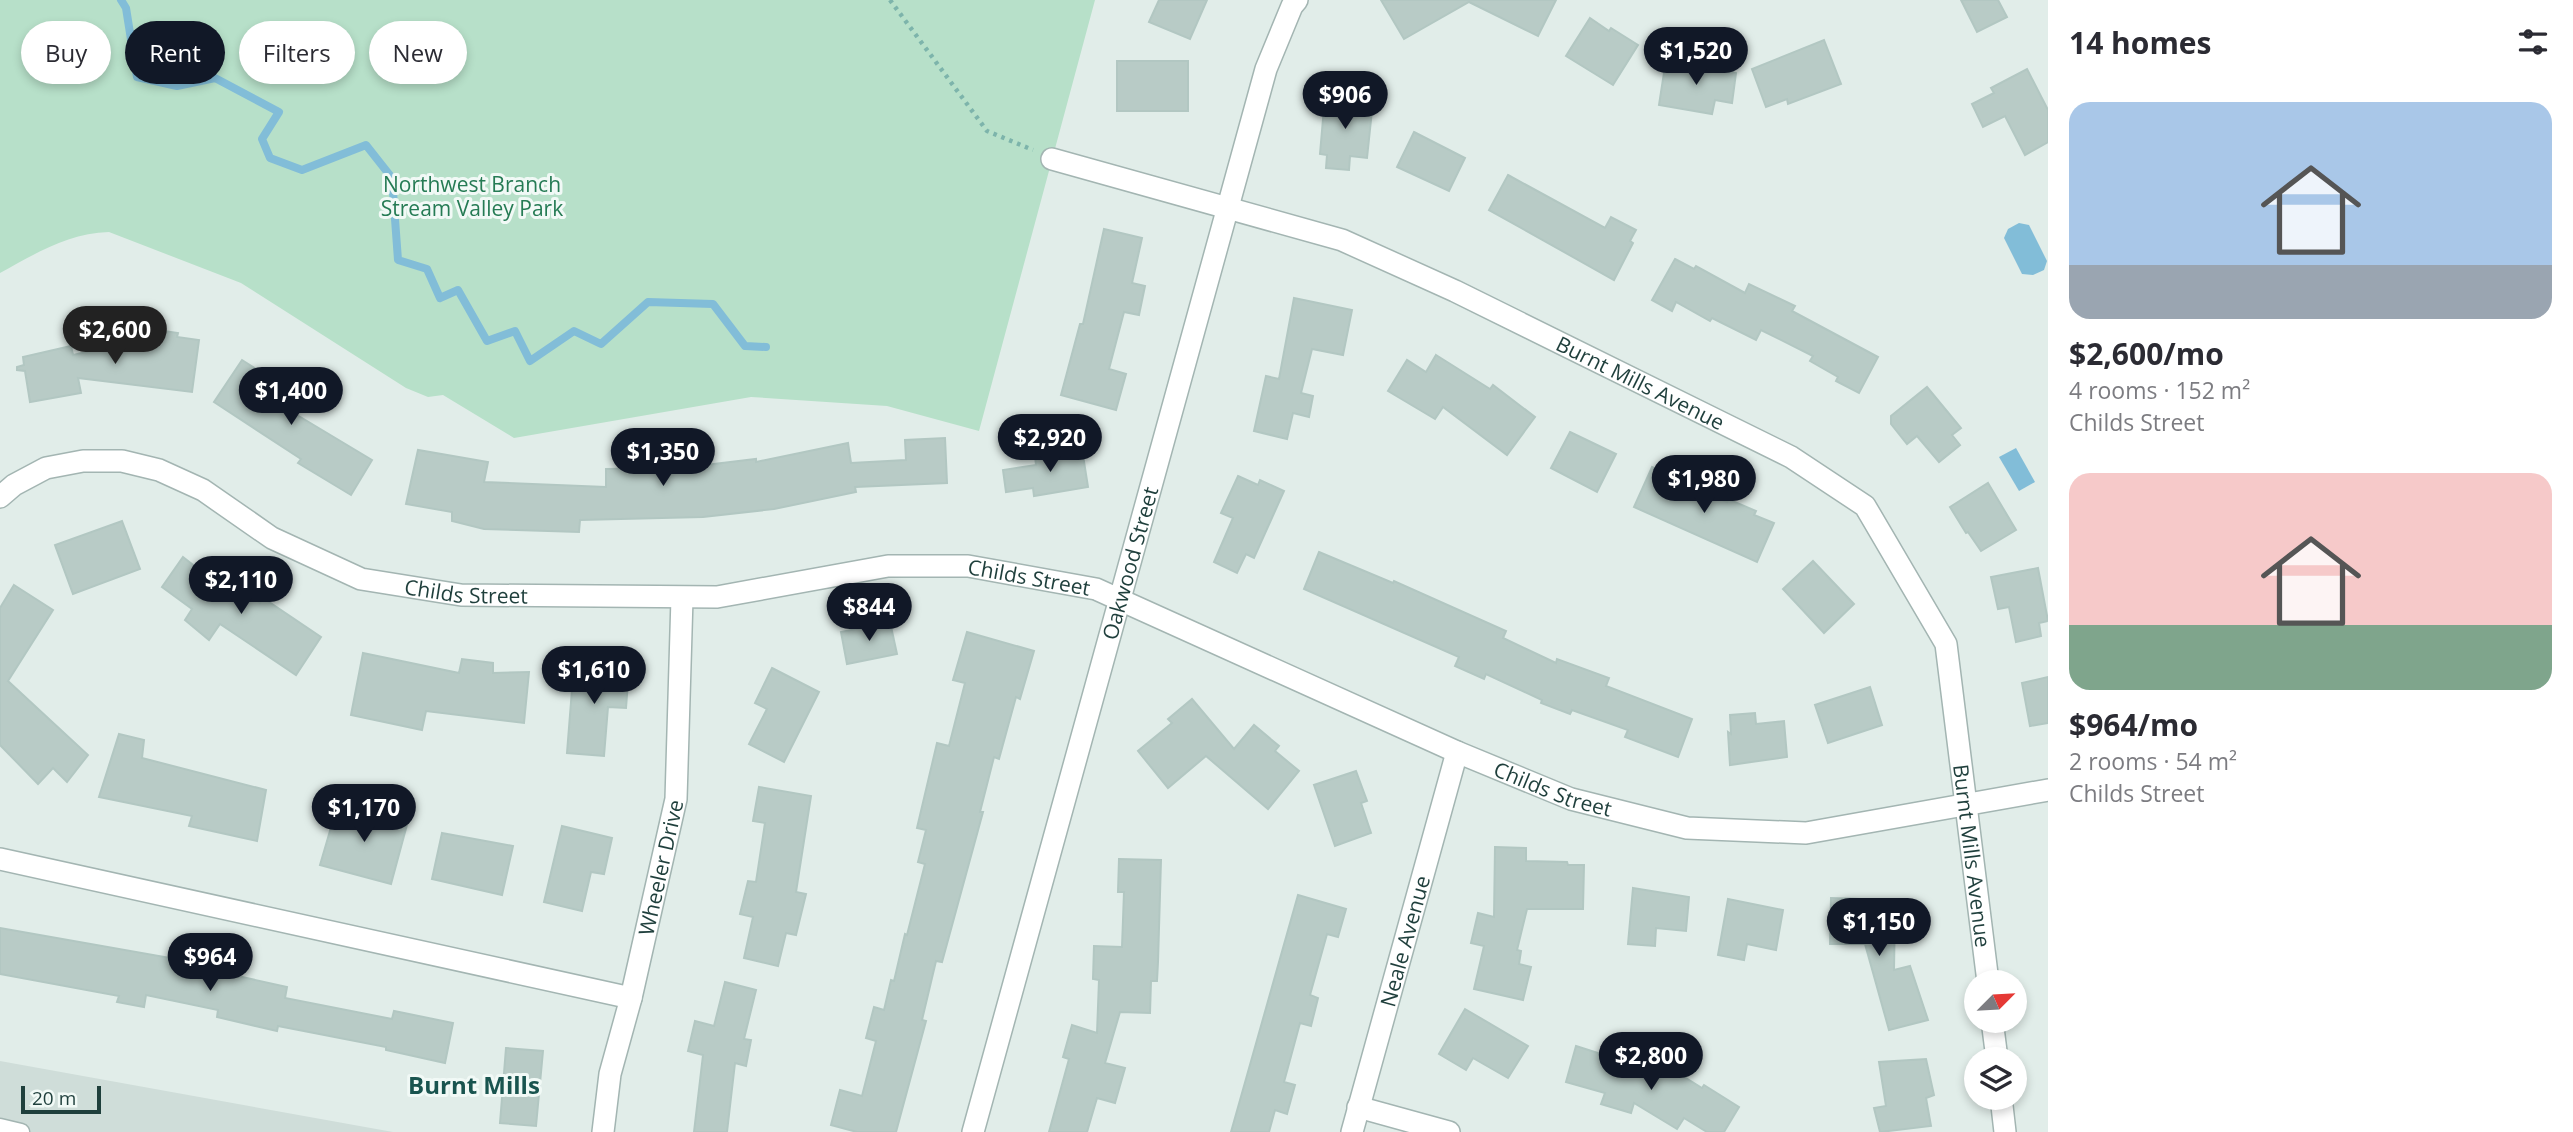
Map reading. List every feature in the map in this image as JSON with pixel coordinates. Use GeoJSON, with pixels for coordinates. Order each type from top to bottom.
{"type":"FeatureCollection","features":[{"type":"Feature","properties":{"kind":"street","name":"Oakwood Street"},"geometry":{"type":"LineString","coordinates":[[973,1132],[1266,69],[1292,6],[1297,0]]}},
{"type":"Feature","properties":{"kind":"street","name":"Burnt Mills Avenue"},"geometry":{"type":"LineString","coordinates":[[1052,159],[1342,240],[1455,291],[1791,457],[1865,506],[1946,644],[1987,970]]}},
{"type":"Feature","properties":{"kind":"street","name":"Childs Street"},"geometry":{"type":"LineString","coordinates":[[0,497],[14,485],[46,468],[83,461],[122,461],[159,470],[204,491],[272,538],[361,579],[461,595],[717,597],[888,566],[968,566],[1096,589],[1457,752],[1571,799],[1687,828],[1806,833],[2048,790]]}},
{"type":"Feature","properties":{"kind":"street","name":"Wheeler Drive"},"geometry":{"type":"LineString","coordinates":[[603,1132],[610,1074],[631,998],[676,799],[682,598]]}},
{"type":"Feature","properties":{"kind":"street","name":"Neale Avenue"},"geometry":{"type":"LineString","coordinates":[[1352,1132],[1457,752]]}},
{"type":"Feature","properties":{"kind":"street"},"geometry":{"type":"LineString","coordinates":[[0,859],[631,998]]}},
{"type":"Feature","properties":{"kind":"street"},"geometry":{"type":"LineString","coordinates":[[1358,1107],[1449,1132]]}},
{"type":"Feature","properties":{"kind":"street"},"geometry":{"type":"LineString","coordinates":[[2002,1110],[2005,1132]]}},
{"type":"Feature","properties":{"kind":"lane"},"geometry":{"type":"LineString","coordinates":[[0,1127],[21,1132]]}},
{"type":"Feature","properties":{"kind":"path"},"geometry":{"type":"LineString","coordinates":[[890,0],[987,131],[1052,159]]}},
{"type":"Feature","properties":{"kind":"shaded area"},"geometry":{"type":"Polygon","coordinates":[[[0,1061],[393,1132],[0,1132],[0,1061]]]}},
{"type":"Feature","properties":{"kind":"green space","name":"Northwest Branch Stream Valley Park"},"geometry":{"type":"Polygon","coordinates":[[[0,0],[1095,0],[979,431],[887,406],[751,397],[514,438],[443,395],[428,397],[406,388],[241,283],[109,232],[66,240],[0,273],[0,0]]]}},
{"type":"Feature","properties":{"kind":"water"},"geometry":{"type":"Polygon","coordinates":[[[2019,223],[2029,225],[2047,261],[2044,270],[2033,275],[2022,274],[2004,238],[2008,229],[2019,223]]]}},
{"type":"Feature","properties":{"kind":"water"},"geometry":{"type":"Polygon","coordinates":[[[2016,448],[2035,482],[2019,491],[1999,457],[2016,448]]]}},
{"type":"Feature","properties":{"kind":"building"},"geometry":{"type":"Polygon","coordinates":[[[1159,0],[1207,0],[1190,39],[1149,22],[1159,0]]]}},
{"type":"Feature","properties":{"kind":"building"},"geometry":{"type":"Polygon","coordinates":[[[1381,0],[1556,0],[1538,36],[1469,2],[1404,39],[1381,0]]]}},
{"type":"Feature","properties":{"kind":"building"},"geometry":{"type":"Polygon","coordinates":[[[1961,0],[1998,0],[2007,17],[1977,32],[1961,0]]]}},
{"type":"Feature","properties":{"kind":"building"},"geometry":{"type":"Polygon","coordinates":[[[1590,18],[1638,45],[1613,85],[1566,56],[1590,18]]]}},
{"type":"Feature","properties":{"kind":"building"},"geometry":{"type":"Polygon","coordinates":[[[1824,40],[1841,84],[1788,104],[1787,99],[1766,107],[1752,69],[1824,40]]]}},
{"type":"Feature","properties":{"kind":"building"},"geometry":{"type":"Polygon","coordinates":[[[1666,60],[1736,73],[1732,103],[1715,100],[1712,114],[1659,105],[1666,60]]]}},
{"type":"Feature","properties":{"kind":"building"},"geometry":{"type":"Polygon","coordinates":[[[1117,61],[1188,61],[1188,111],[1117,111],[1117,61]]]}},
{"type":"Feature","properties":{"kind":"building"},"geometry":{"type":"Polygon","coordinates":[[[2027,69],[2048,110],[2048,142],[2025,155],[2005,116],[1983,127],[1972,104],[1994,93],[1991,88],[2027,69]]]}},
{"type":"Feature","properties":{"kind":"building"},"geometry":{"type":"Polygon","coordinates":[[[1325,96],[1373,101],[1367,158],[1350,156],[1349,170],[1326,168],[1327,155],[1320,154],[1325,96]]]}},
{"type":"Feature","properties":{"kind":"building"},"geometry":{"type":"Polygon","coordinates":[[[1414,132],[1465,158],[1449,191],[1397,167],[1414,132]]]}},
{"type":"Feature","properties":{"kind":"building"},"geometry":{"type":"Polygon","coordinates":[[[1508,175],[1605,228],[1611,217],[1636,230],[1630,241],[1633,243],[1614,280],[1489,210],[1508,175]]]}},
{"type":"Feature","properties":{"kind":"building"},"geometry":{"type":"Polygon","coordinates":[[[1104,229],[1142,238],[1132,283],[1145,286],[1139,315],[1124,312],[1109,369],[1126,374],[1116,410],[1061,395],[1080,324],[1083,324],[1104,229]]]}},
{"type":"Feature","properties":{"kind":"building"},"geometry":{"type":"Polygon","coordinates":[[[1675,259],[1694,269],[1696,266],[1745,293],[1749,284],[1795,306],[1792,311],[1878,357],[1859,393],[1836,381],[1838,377],[1810,361],[1813,356],[1761,330],[1756,340],[1712,318],[1710,321],[1676,302],[1672,311],[1652,300],[1675,259]]]}},
{"type":"Feature","properties":{"kind":"building"},"geometry":{"type":"Polygon","coordinates":[[[1294,298],[1352,310],[1343,355],[1312,349],[1301,393],[1313,396],[1309,417],[1293,413],[1287,439],[1254,431],[1266,376],[1279,379],[1294,298]]]}},
{"type":"Feature","properties":{"kind":"building"},"geometry":{"type":"Polygon","coordinates":[[[144,328],[178,333],[177,337],[199,340],[192,392],[78,378],[81,393],[30,402],[25,371],[17,370],[17,367],[24,365],[23,357],[71,346],[73,355],[123,344],[141,346],[144,328]]]}},
{"type":"Feature","properties":{"kind":"building"},"geometry":{"type":"Polygon","coordinates":[[[1436,355],[1490,389],[1493,385],[1535,417],[1507,455],[1443,407],[1435,419],[1388,391],[1407,360],[1426,372],[1436,355]]]}},
{"type":"Feature","properties":{"kind":"building"},"geometry":{"type":"Polygon","coordinates":[[[242,360],[301,398],[292,412],[372,460],[351,495],[298,463],[301,459],[214,402],[242,360]]]}},
{"type":"Feature","properties":{"kind":"building"},"geometry":{"type":"Polygon","coordinates":[[[1927,387],[1961,428],[1952,435],[1960,445],[1939,462],[1917,436],[1907,444],[1891,424],[1891,416],[1927,387]]]}},
{"type":"Feature","properties":{"kind":"building"},"geometry":{"type":"Polygon","coordinates":[[[1570,432],[1616,454],[1597,492],[1551,468],[1570,432]]]}},
{"type":"Feature","properties":{"kind":"building"},"geometry":{"type":"Polygon","coordinates":[[[945,438],[947,483],[855,487],[856,492],[774,509],[703,517],[580,520],[579,532],[484,529],[452,521],[452,512],[406,504],[418,450],[488,462],[484,482],[606,487],[606,469],[664,470],[756,459],[756,462],[848,443],[851,463],[906,460],[905,440],[945,438]]]}},
{"type":"Feature","properties":{"kind":"building"},"geometry":{"type":"Polygon","coordinates":[[[1082,449],[1088,487],[1034,496],[1033,488],[1006,492],[1003,470],[1036,465],[1035,456],[1082,449]]]}},
{"type":"Feature","properties":{"kind":"building"},"geometry":{"type":"Polygon","coordinates":[[[1652,467],[1727,502],[1728,499],[1756,511],[1754,515],[1774,523],[1757,562],[1634,507],[1652,467]]]}},
{"type":"Feature","properties":{"kind":"building"},"geometry":{"type":"Polygon","coordinates":[[[1238,476],[1258,485],[1260,480],[1284,491],[1254,558],[1246,554],[1237,573],[1214,562],[1233,518],[1221,513],[1238,476]]]}},
{"type":"Feature","properties":{"kind":"building"},"geometry":{"type":"Polygon","coordinates":[[[1988,483],[2016,530],[1981,551],[1950,507],[1988,483]]]}},
{"type":"Feature","properties":{"kind":"building"},"geometry":{"type":"Polygon","coordinates":[[[122,521],[140,569],[73,594],[55,545],[122,521]]]}},
{"type":"Feature","properties":{"kind":"building"},"geometry":{"type":"Polygon","coordinates":[[[1319,552],[1393,583],[1394,581],[1506,631],[1503,638],[1556,663],[1557,659],[1609,678],[1606,686],[1692,719],[1678,757],[1625,737],[1628,730],[1572,710],[1570,714],[1541,703],[1542,700],[1486,674],[1484,679],[1455,666],[1459,657],[1304,589],[1319,552]]]}},
{"type":"Feature","properties":{"kind":"building"},"geometry":{"type":"Polygon","coordinates":[[[183,557],[211,579],[219,572],[260,603],[263,598],[321,637],[296,675],[220,624],[209,640],[185,620],[192,609],[162,587],[183,557]]]}},
{"type":"Feature","properties":{"kind":"building"},"geometry":{"type":"Polygon","coordinates":[[[1813,561],[1854,604],[1824,633],[1783,589],[1813,561]]]}},
{"type":"Feature","properties":{"kind":"building"},"geometry":{"type":"Polygon","coordinates":[[[2038,568],[2048,621],[2039,623],[2041,636],[2016,642],[2009,607],[1998,609],[1991,577],[2038,568]]]}},
{"type":"Feature","properties":{"kind":"building"},"geometry":{"type":"Polygon","coordinates":[[[14,585],[53,610],[8,681],[88,755],[67,782],[53,768],[38,784],[0,745],[0,608],[14,585]]]}},
{"type":"Feature","properties":{"kind":"building"},"geometry":{"type":"Polygon","coordinates":[[[890,622],[897,654],[847,664],[841,632],[890,622]]]}},
{"type":"Feature","properties":{"kind":"building"},"geometry":{"type":"Polygon","coordinates":[[[967,632],[1034,651],[1020,699],[1016,697],[999,759],[994,757],[980,812],[983,812],[942,962],[936,961],[922,1020],[926,1021],[896,1132],[857,1132],[831,1125],[840,1090],[862,1096],[876,1041],[866,1038],[874,1007],[884,1010],[905,934],[907,935],[925,864],[918,862],[926,830],[917,828],[937,743],[949,746],[965,683],[953,680],[967,632]]]}},
{"type":"Feature","properties":{"kind":"building"},"geometry":{"type":"Polygon","coordinates":[[[363,653],[459,673],[462,659],[493,663],[493,673],[529,672],[524,723],[426,711],[422,730],[351,715],[363,653]]]}},
{"type":"Feature","properties":{"kind":"building"},"geometry":{"type":"Polygon","coordinates":[[[574,664],[629,669],[626,708],[608,707],[604,756],[567,753],[574,664]]]}},
{"type":"Feature","properties":{"kind":"building"},"geometry":{"type":"Polygon","coordinates":[[[772,668],[819,692],[784,762],[749,744],[767,709],[755,703],[772,668]]]}},
{"type":"Feature","properties":{"kind":"building"},"geometry":{"type":"Polygon","coordinates":[[[2048,677],[2048,723],[2030,726],[2022,683],[2048,677]]]}},
{"type":"Feature","properties":{"kind":"building"},"geometry":{"type":"Polygon","coordinates":[[[1870,687],[1882,725],[1828,743],[1815,705],[1870,687]]]}},
{"type":"Feature","properties":{"kind":"building"},"geometry":{"type":"Polygon","coordinates":[[[1192,699],[1234,749],[1254,725],[1279,746],[1275,751],[1299,771],[1268,809],[1206,756],[1168,788],[1138,751],[1172,723],[1168,719],[1192,699]]]}},
{"type":"Feature","properties":{"kind":"building"},"geometry":{"type":"Polygon","coordinates":[[[1755,713],[1756,724],[1784,721],[1787,757],[1730,765],[1730,715],[1755,713]]]}},
{"type":"Feature","properties":{"kind":"building"},"geometry":{"type":"Polygon","coordinates":[[[119,734],[144,740],[142,758],[266,790],[257,841],[189,826],[192,816],[99,797],[119,734]]]}},
{"type":"Feature","properties":{"kind":"building"},"geometry":{"type":"Polygon","coordinates":[[[1356,771],[1367,801],[1361,803],[1371,833],[1335,846],[1314,785],[1356,771]]]}},
{"type":"Feature","properties":{"kind":"building"},"geometry":{"type":"Polygon","coordinates":[[[759,787],[811,796],[796,892],[806,894],[796,935],[786,933],[778,966],[744,958],[753,917],[740,914],[748,881],[756,882],[765,823],[753,821],[759,787]]]}},
{"type":"Feature","properties":{"kind":"building"},"geometry":{"type":"Polygon","coordinates":[[[337,807],[408,821],[391,884],[320,865],[337,807]]]}},
{"type":"Feature","properties":{"kind":"building"},"geometry":{"type":"Polygon","coordinates":[[[562,826],[612,838],[604,874],[591,872],[582,911],[544,902],[562,826]]]}},
{"type":"Feature","properties":{"kind":"building"},"geometry":{"type":"Polygon","coordinates":[[[442,833],[513,846],[502,895],[432,879],[442,833]]]}},
{"type":"Feature","properties":{"kind":"building"},"geometry":{"type":"Polygon","coordinates":[[[1495,847],[1526,848],[1526,861],[1584,865],[1583,909],[1527,909],[1517,950],[1521,951],[1519,964],[1531,967],[1523,1000],[1474,989],[1484,946],[1471,943],[1478,913],[1494,917],[1495,847]]]}},
{"type":"Feature","properties":{"kind":"building"},"geometry":{"type":"Polygon","coordinates":[[[1119,859],[1161,860],[1157,981],[1151,981],[1150,1013],[1120,1012],[1105,1063],[1125,1068],[1115,1103],[1097,1098],[1087,1132],[1049,1132],[1069,1059],[1063,1057],[1072,1025],[1097,1033],[1099,980],[1093,979],[1094,946],[1122,947],[1124,892],[1118,892],[1119,859]]]}},
{"type":"Feature","properties":{"kind":"building"},"geometry":{"type":"Polygon","coordinates":[[[1633,888],[1689,897],[1686,931],[1656,928],[1655,946],[1628,944],[1633,888]]]}},
{"type":"Feature","properties":{"kind":"building"},"geometry":{"type":"Polygon","coordinates":[[[1298,895],[1346,909],[1338,937],[1327,934],[1310,995],[1318,998],[1311,1026],[1300,1023],[1284,1082],[1295,1085],[1287,1114],[1275,1110],[1269,1132],[1231,1132],[1298,895]]]}},
{"type":"Feature","properties":{"kind":"building"},"geometry":{"type":"Polygon","coordinates":[[[1831,898],[1860,899],[1860,910],[1895,910],[1894,970],[1910,966],[1928,1020],[1889,1030],[1865,944],[1830,944],[1831,898]]]}},
{"type":"Feature","properties":{"kind":"building"},"geometry":{"type":"Polygon","coordinates":[[[1728,899],[1783,910],[1776,950],[1747,944],[1744,960],[1718,955],[1728,899]]]}},
{"type":"Feature","properties":{"kind":"building"},"geometry":{"type":"Polygon","coordinates":[[[0,928],[193,962],[192,966],[287,987],[285,998],[392,1019],[394,1011],[453,1023],[445,1063],[386,1050],[386,1047],[278,1026],[277,1031],[217,1017],[218,1010],[146,995],[144,1007],[117,1002],[119,996],[0,974],[0,928]]]}},
{"type":"Feature","properties":{"kind":"building"},"geometry":{"type":"Polygon","coordinates":[[[725,982],[756,990],[744,1039],[751,1040],[746,1066],[735,1063],[727,1132],[694,1132],[703,1055],[688,1051],[695,1021],[714,1026],[725,982]]]}},
{"type":"Feature","properties":{"kind":"building"},"geometry":{"type":"Polygon","coordinates":[[[1465,1009],[1528,1046],[1508,1078],[1473,1058],[1466,1070],[1439,1054],[1465,1009]]]}},
{"type":"Feature","properties":{"kind":"building"},"geometry":{"type":"Polygon","coordinates":[[[1576,1046],[1673,1077],[1676,1072],[1702,1088],[1704,1085],[1739,1107],[1724,1132],[1707,1132],[1684,1118],[1677,1129],[1634,1103],[1631,1113],[1601,1104],[1605,1093],[1566,1082],[1576,1046]]]}},
{"type":"Feature","properties":{"kind":"building"},"geometry":{"type":"Polygon","coordinates":[[[506,1048],[543,1051],[536,1126],[500,1123],[506,1048]]]}},
{"type":"Feature","properties":{"kind":"building"},"geometry":{"type":"Polygon","coordinates":[[[1926,1059],[1934,1095],[1926,1098],[1931,1126],[1880,1132],[1874,1108],[1886,1106],[1879,1062],[1926,1059]]]}},
{"type":"Feature","properties":{"kind":"waterway"},"geometry":{"type":"LineString","coordinates":[[121,0],[126,8],[137,77],[177,86],[215,78],[279,112],[262,139],[270,158],[302,170],[366,145],[392,178],[398,260],[427,269],[440,298],[458,290],[487,341],[515,331],[530,361],[574,331],[601,344],[648,302],[713,304],[745,346],[766,347]]}},
{"type":"Feature","properties":{"kind":"district","name":"Burnt Mills"},"geometry":{"type":"Point","coordinates":[474,1084]}}]}
